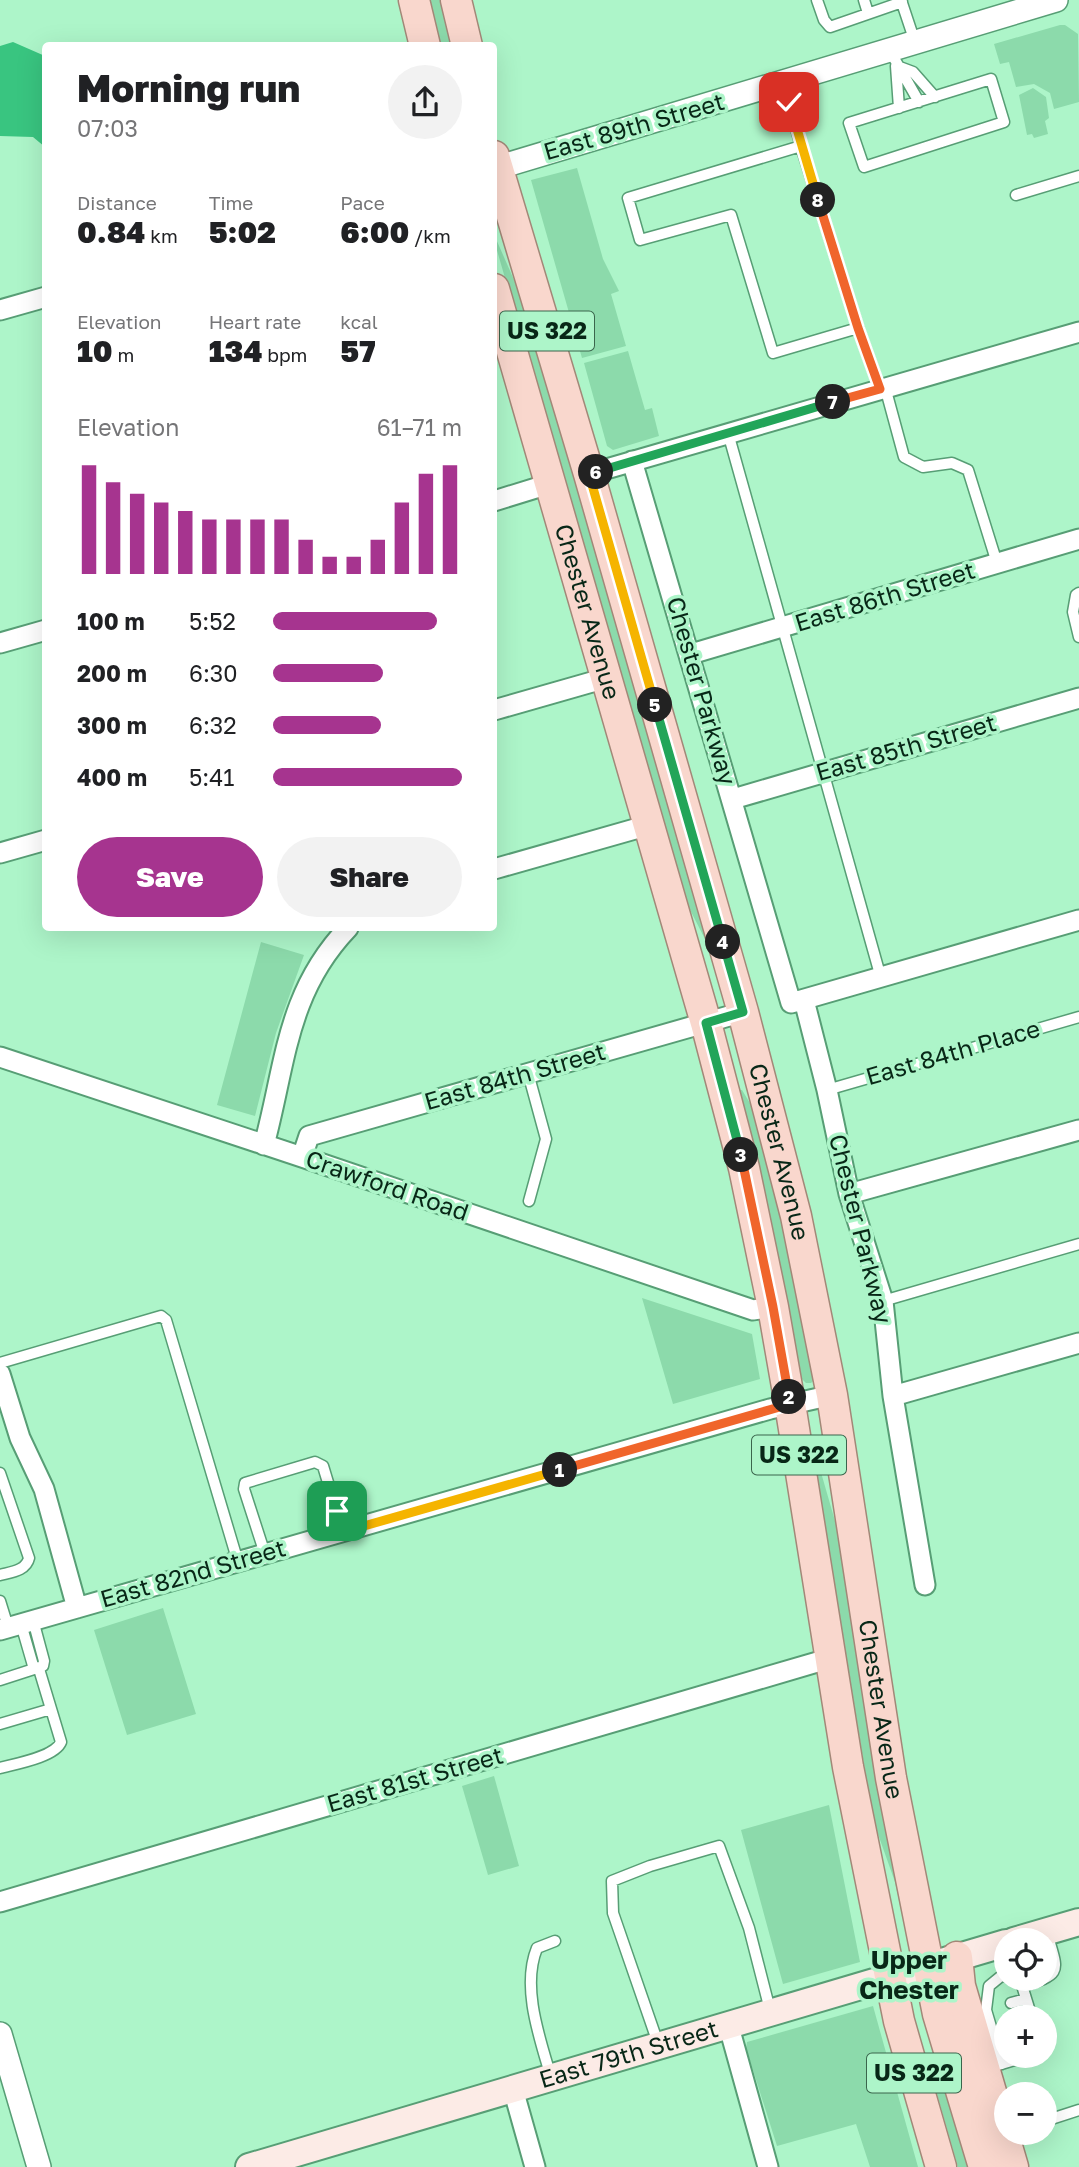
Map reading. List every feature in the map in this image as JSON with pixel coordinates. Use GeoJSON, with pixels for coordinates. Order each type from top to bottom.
{"type":"FeatureCollection","features":[{"type":"Feature","properties":{"kind":"main road"},"geometry":{"type":"LineString","coordinates":[[414,0],[424,42]]}},
{"type":"Feature","properties":{"kind":"main road"},"geometry":{"type":"LineString","coordinates":[[456,0],[466,42]]}},
{"type":"Feature","properties":{"kind":"main road","name":"Chester Avenue"},"geometry":{"type":"LineString","coordinates":[[497,172],[512,213],[589,474],[743,1012],[796,1216],[832,1395],[891,1778],[928,1966],[941,2024],[984,2167]]}},
{"type":"Feature","properties":{"kind":"main road","name":"Chester Avenue"},"geometry":{"type":"LineString","coordinates":[[497,300],[706,1023],[744,1168],[790,1404],[848,1767],[899,2021],[942,2167]]}},
{"type":"Feature","properties":{"kind":"main road"},"geometry":{"type":"LineString","coordinates":[[1057,1928],[1079,1922]]}},
{"type":"Feature","properties":{"kind":"main road","name":"East 79th Street"},"geometry":{"type":"LineString","coordinates":[[249,2167],[288,2162],[513,2089],[994,1946]]}},
{"type":"Feature","properties":{"kind":"main road"},"geometry":{"type":"LineString","coordinates":[[957,1957],[960,1986],[993,2067],[1013,2167]]}},
{"type":"Feature","properties":{"kind":"street","name":"East 89th Street"},"geometry":{"type":"LineString","coordinates":[[497,163],[783,83],[893,58],[915,43],[1056,0]]}},
{"type":"Feature","properties":{"kind":"street"},"geometry":{"type":"LineString","coordinates":[[0,310],[42,297]]}},
{"type":"Feature","properties":{"kind":"street"},"geometry":{"type":"LineString","coordinates":[[589,474],[1079,332]]}},
{"type":"Feature","properties":{"kind":"street","name":"Chester Parkway"},"geometry":{"type":"LineString","coordinates":[[632,461],[733,799],[827,1090],[849,1194],[883,1301],[893,1396],[925,1585]]}},
{"type":"Feature","properties":{"kind":"street"},"geometry":{"type":"LineString","coordinates":[[497,500],[549,484]]}},
{"type":"Feature","properties":{"kind":"street","name":"East 86th Street"},"geometry":{"type":"LineString","coordinates":[[691,654],[997,563],[1078,543]]}},
{"type":"Feature","properties":{"kind":"street"},"geometry":{"type":"LineString","coordinates":[[0,643],[42,631]]}},
{"type":"Feature","properties":{"kind":"street"},"geometry":{"type":"LineString","coordinates":[[497,709],[606,678]]}},
{"type":"Feature","properties":{"kind":"street","name":"East 85th Street"},"geometry":{"type":"LineString","coordinates":[[733,799],[1079,698]]}},
{"type":"Feature","properties":{"kind":"street"},"geometry":{"type":"LineString","coordinates":[[497,868],[649,825]]}},
{"type":"Feature","properties":{"kind":"street"},"geometry":{"type":"LineString","coordinates":[[0,853],[42,841]]}},
{"type":"Feature","properties":{"kind":"street"},"geometry":{"type":"LineString","coordinates":[[798,1001],[1079,920]]}},
{"type":"Feature","properties":{"kind":"street"},"geometry":{"type":"LineString","coordinates":[[264,1145],[298,1006],[317,965],[345,931]]}},
{"type":"Feature","properties":{"kind":"street","name":"East 84th Street"},"geometry":{"type":"LineString","coordinates":[[302,1157],[309,1136],[743,1012]]}},
{"type":"Feature","properties":{"kind":"street","name":"Crawford Road"},"geometry":{"type":"LineString","coordinates":[[0,1057],[753,1310],[773,1307]]}},
{"type":"Feature","properties":{"kind":"street"},"geometry":{"type":"LineString","coordinates":[[849,1194],[1079,1130]]}},
{"type":"Feature","properties":{"kind":"street"},"geometry":{"type":"LineString","coordinates":[[893,1396],[1079,1343]]}},
{"type":"Feature","properties":{"kind":"street"},"geometry":{"type":"LineString","coordinates":[[0,1374],[19,1438],[44,1489],[77,1608]]}},
{"type":"Feature","properties":{"kind":"street","name":"East 82nd Street"},"geometry":{"type":"LineString","coordinates":[[15,1625],[790,1404],[832,1395]]}},
{"type":"Feature","properties":{"kind":"street","name":"East 81st Street"},"geometry":{"type":"LineString","coordinates":[[0,1902],[831,1658]]}},
{"type":"Feature","properties":{"kind":"street"},"geometry":{"type":"LineString","coordinates":[[729,2027],[768,2167]]}},
{"type":"Feature","properties":{"kind":"street"},"geometry":{"type":"LineString","coordinates":[[0,2034],[39,2167]]}},
{"type":"Feature","properties":{"kind":"street"},"geometry":{"type":"LineString","coordinates":[[513,2089],[535,2167]]}},
{"type":"Feature","properties":{"kind":"lane"},"geometry":{"type":"LineString","coordinates":[[817,0],[824,20],[830,27],[901,1],[915,43]]}},
{"type":"Feature","properties":{"kind":"lane"},"geometry":{"type":"LineString","coordinates":[[864,0],[868,13]]}},
{"type":"Feature","properties":{"kind":"lane"},"geometry":{"type":"LineString","coordinates":[[893,58],[913,72],[935,97]]}},
{"type":"Feature","properties":{"kind":"lane"},"geometry":{"type":"LineString","coordinates":[[893,58],[919,102]]}},
{"type":"Feature","properties":{"kind":"lane"},"geometry":{"type":"LineString","coordinates":[[893,58],[899,108]]}},
{"type":"Feature","properties":{"kind":"lane"},"geometry":{"type":"LineString","coordinates":[[991,79],[1004,122],[864,167],[849,123],[919,102],[991,79]]}},
{"type":"Feature","properties":{"kind":"lane"},"geometry":{"type":"LineString","coordinates":[[783,83],[858,328],[882,388],[904,457],[923,467],[952,463],[968,470],[997,563]]}},
{"type":"Feature","properties":{"kind":"lane"},"geometry":{"type":"LineString","coordinates":[[801,146],[628,198],[640,240],[731,215],[773,353],[858,328]]}},
{"type":"Feature","properties":{"kind":"lane"},"geometry":{"type":"LineString","coordinates":[[1016,195],[1079,176]]}},
{"type":"Feature","properties":{"kind":"lane"},"geometry":{"type":"LineString","coordinates":[[728,433],[881,978]]}},
{"type":"Feature","properties":{"kind":"lane"},"geometry":{"type":"LineString","coordinates":[[1079,593],[1076,595],[1073,612],[1079,637]]}},
{"type":"Feature","properties":{"kind":"lane","name":"East 84th Place"},"geometry":{"type":"LineString","coordinates":[[827,1090],[1079,1017]]}},
{"type":"Feature","properties":{"kind":"lane"},"geometry":{"type":"LineString","coordinates":[[528,1073],[546,1139],[529,1200]]}},
{"type":"Feature","properties":{"kind":"lane"},"geometry":{"type":"LineString","coordinates":[[883,1301],[1079,1244]]}},
{"type":"Feature","properties":{"kind":"lane"},"geometry":{"type":"LineString","coordinates":[[0,1363],[161,1316],[166,1320],[238,1562]]}},
{"type":"Feature","properties":{"kind":"lane"},"geometry":{"type":"LineString","coordinates":[[265,1554],[244,1489],[245,1483],[315,1462],[324,1466],[343,1532]]}},
{"type":"Feature","properties":{"kind":"lane"},"geometry":{"type":"LineString","coordinates":[[0,1473],[29,1558],[23,1568],[0,1575]]}},
{"type":"Feature","properties":{"kind":"lane"},"geometry":{"type":"LineString","coordinates":[[0,1601],[36,1669],[61,1742],[59,1747],[47,1754],[0,1768]]}},
{"type":"Feature","properties":{"kind":"lane"},"geometry":{"type":"LineString","coordinates":[[0,1680],[36,1669]]}},
{"type":"Feature","properties":{"kind":"lane"},"geometry":{"type":"LineString","coordinates":[[0,1724],[51,1709]]}},
{"type":"Feature","properties":{"kind":"lane"},"geometry":{"type":"LineString","coordinates":[[659,2047],[613,1913],[612,1881],[650,1866],[719,1846],[749,1928],[771,2014]]}},
{"type":"Feature","properties":{"kind":"lane"},"geometry":{"type":"LineString","coordinates":[[551,2078],[533,2014],[533,1967],[537,1948],[555,1941]]}},
{"type":"Feature","properties":{"kind":"lane"},"geometry":{"type":"LineString","coordinates":[[993,2067],[996,2032],[989,2010],[989,1986],[994,1982]]}},
{"type":"Feature","properties":{"kind":"lane"},"geometry":{"type":"LineString","coordinates":[[1024,1991],[1028,2005]]}},
{"type":"Feature","properties":{"kind":"lane"},"geometry":{"type":"LineString","coordinates":[[1011,2003],[1026,1999]]}},
{"type":"Feature","properties":{"kind":"lane"},"geometry":{"type":"LineString","coordinates":[[1057,2117],[1079,2110]]}},
{"type":"Feature","properties":{"kind":"green space"},"geometry":{"type":"Polygon","coordinates":[[[428,0],[441,0],[451,42],[440,42],[428,0]]]}},
{"type":"Feature","properties":{"kind":"green space"},"geometry":{"type":"Polygon","coordinates":[[[1065,25],[1078,34],[1079,102],[1054,109],[1050,93],[1034,84],[1016,87],[1009,62],[1000,64],[994,44],[1065,25]]]}},
{"type":"Feature","properties":{"kind":"green space"},"geometry":{"type":"Polygon","coordinates":[[[13,42],[42,55],[42,144],[33,137],[0,136],[0,46],[13,42]]]}},
{"type":"Feature","properties":{"kind":"green space"},"geometry":{"type":"Polygon","coordinates":[[[1033,88],[1046,97],[1049,118],[1045,121],[1048,134],[1034,138],[1032,134],[1027,135],[1019,95],[1033,88]]]}},
{"type":"Feature","properties":{"kind":"green space"},"geometry":{"type":"Polygon","coordinates":[[[577,168],[603,259],[619,291],[611,294],[626,346],[582,358],[531,180],[577,168]]]}},
{"type":"Feature","properties":{"kind":"green space"},"geometry":{"type":"Polygon","coordinates":[[[497,241],[526,307],[710,941],[707,943],[685,900],[497,250],[497,241]]]}},
{"type":"Feature","properties":{"kind":"green space"},"geometry":{"type":"Polygon","coordinates":[[[628,351],[645,410],[652,408],[659,436],[613,450],[607,446],[584,363],[628,351]]]}},
{"type":"Feature","properties":{"kind":"green space"},"geometry":{"type":"Polygon","coordinates":[[[261,942],[304,955],[276,1033],[255,1116],[217,1105],[261,942]]]}},
{"type":"Feature","properties":{"kind":"green space"},"geometry":{"type":"Polygon","coordinates":[[[739,1090],[742,1090],[759,1118],[769,1155],[814,1380],[811,1383],[806,1383],[801,1378],[783,1283],[739,1090]]]}},
{"type":"Feature","properties":{"kind":"green space"},"geometry":{"type":"Polygon","coordinates":[[[642,1298],[752,1334],[760,1379],[673,1404],[642,1298]]]}},
{"type":"Feature","properties":{"kind":"green space"},"geometry":{"type":"Polygon","coordinates":[[[818,1462],[837,1528],[909,1932],[906,1933],[895,1882],[873,1820],[815,1463],[818,1462]]]}},
{"type":"Feature","properties":{"kind":"green space"},"geometry":{"type":"Polygon","coordinates":[[[163,1608],[196,1714],[127,1735],[94,1630],[163,1608]]]}},
{"type":"Feature","properties":{"kind":"green space"},"geometry":{"type":"Polygon","coordinates":[[[494,1776],[519,1866],[488,1875],[462,1786],[494,1776]]]}},
{"type":"Feature","properties":{"kind":"green space"},"geometry":{"type":"Polygon","coordinates":[[[829,1805],[860,1962],[783,1984],[741,1830],[829,1805]]]}},
{"type":"Feature","properties":{"kind":"green space"},"geometry":{"type":"Polygon","coordinates":[[[873,2006],[918,2167],[870,2167],[856,2124],[777,2146],[746,2048],[747,2042],[873,2006]]]}},
{"type":"Feature","properties":{"kind":"green space"},"geometry":{"type":"Polygon","coordinates":[[[929,2055],[952,2109],[971,2167],[958,2167],[926,2056],[929,2055]]]}},
{"type":"Feature","properties":{"kind":"district","name":"Upper Chester"},"geometry":{"type":"Point","coordinates":[909,1975]}},
{"type":"Feature","properties":{"kind":"route"},"geometry":{"type":"LineString","coordinates":[[337,1511],[343,1532],[790,1404],[744,1168],[706,1023],[743,1012],[589,474],[880,389],[858,328],[789,102]]}}]}
